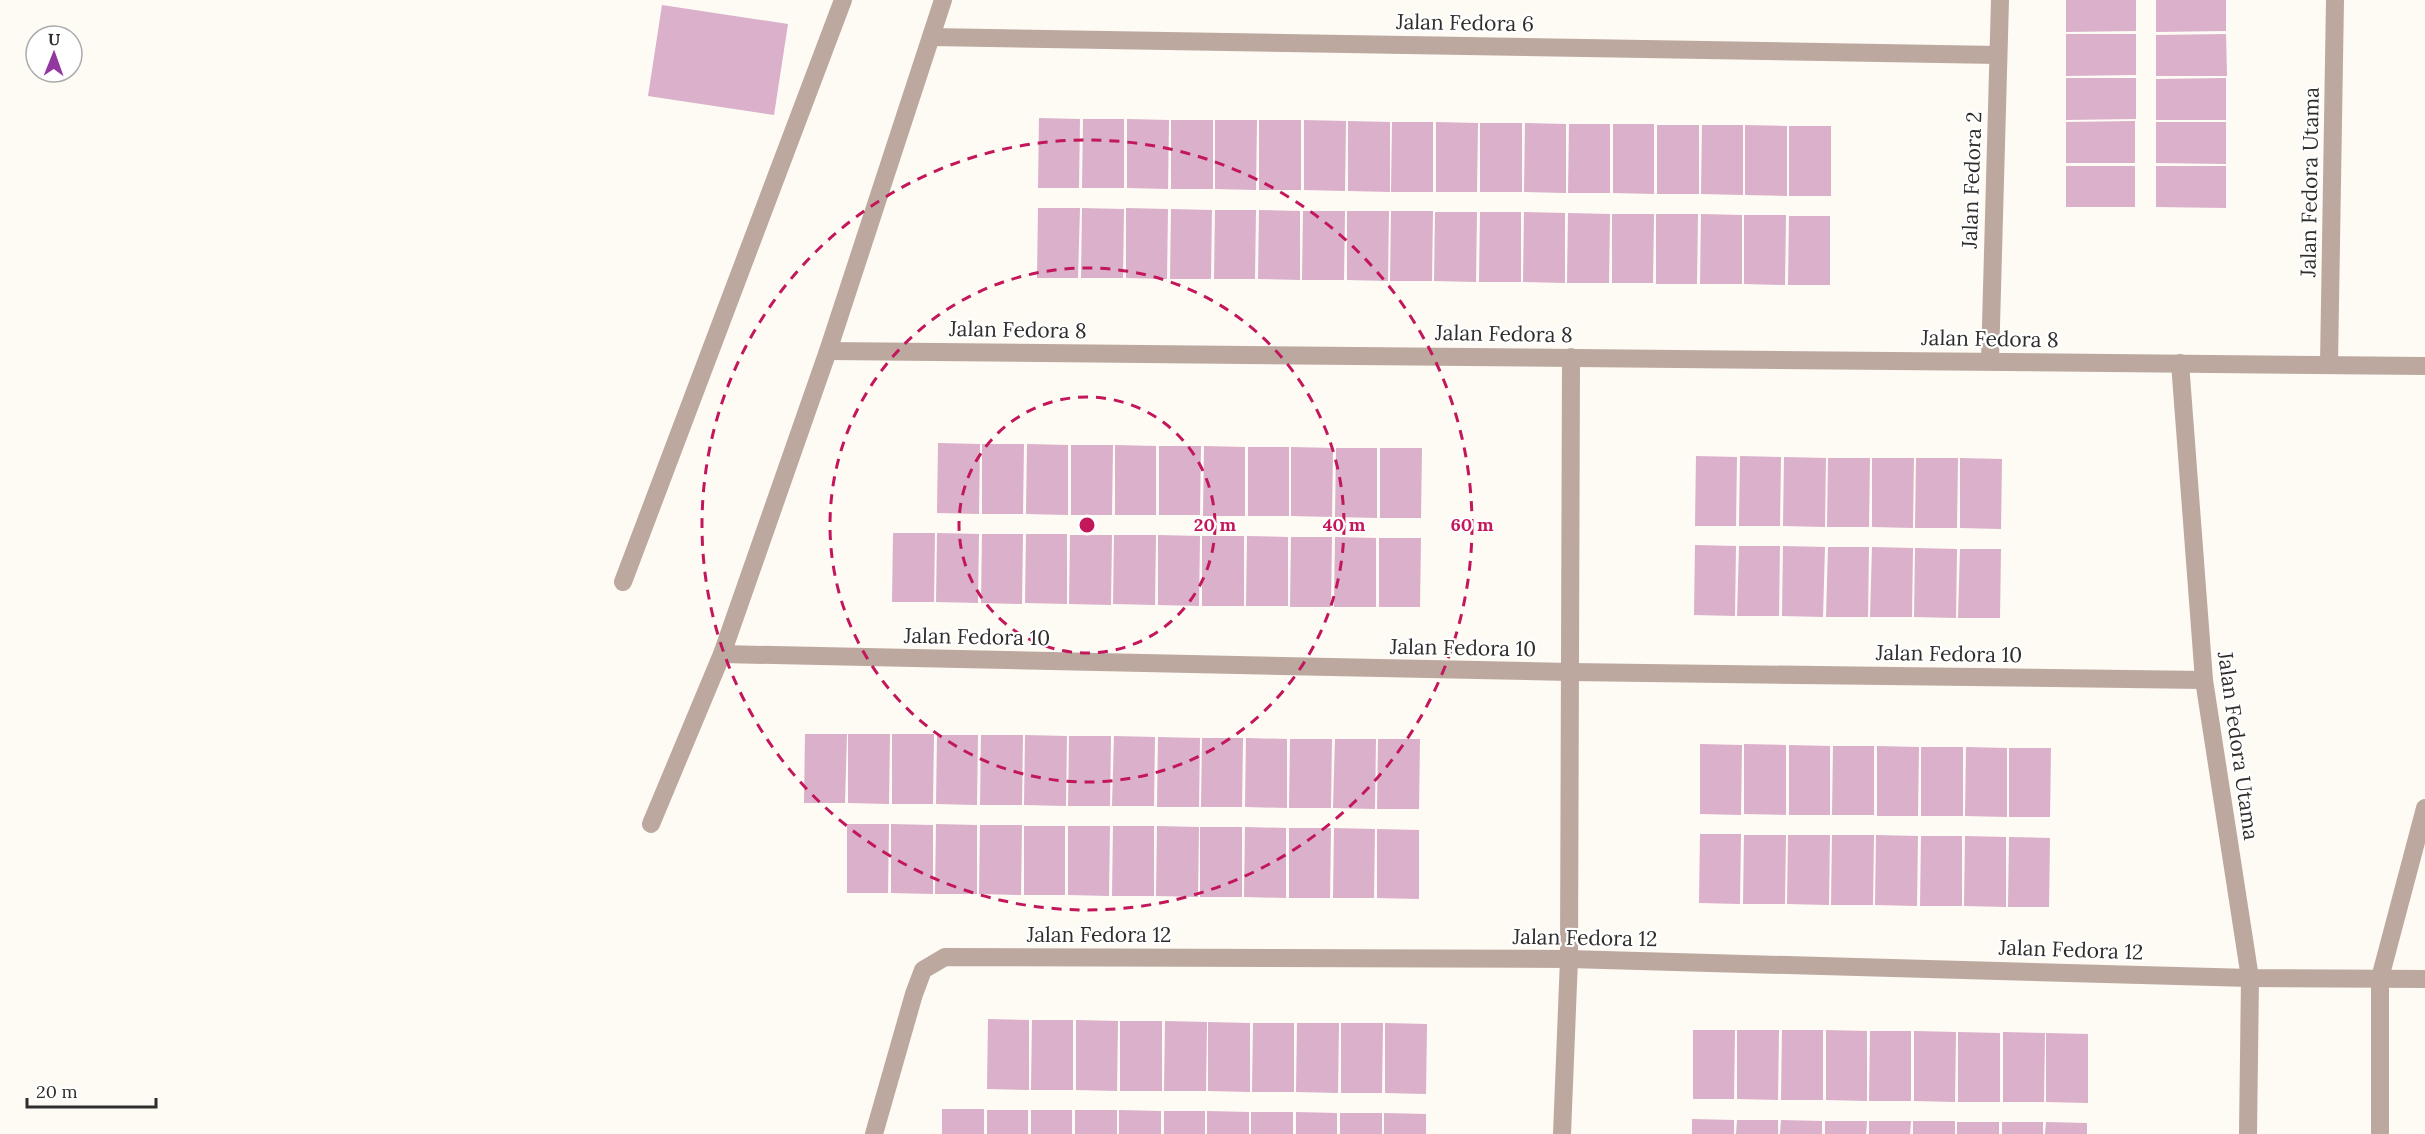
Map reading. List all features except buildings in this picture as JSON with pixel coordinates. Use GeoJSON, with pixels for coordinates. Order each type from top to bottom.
{"type":"FeatureCollection","features":[{"type":"Feature","properties":{"kind":"street"},"geometry":{"type":"LineString","coordinates":[[623,582],[843,0]]}},
{"type":"Feature","properties":{"kind":"street"},"geometry":{"type":"LineString","coordinates":[[651,824],[722,654],[828,351],[943,0]]}},
{"type":"Feature","properties":{"kind":"street","name":"Jalan Fedora 2"},"geometry":{"type":"LineString","coordinates":[[1990,361],[2000,0]]}},
{"type":"Feature","properties":{"kind":"street","name":"Jalan Fedora Utama"},"geometry":{"type":"LineString","coordinates":[[2330,364],[2335,0]]}},
{"type":"Feature","properties":{"kind":"street","name":"Jalan Fedora 6"},"geometry":{"type":"LineString","coordinates":[[931,37],[1998,55]]}},
{"type":"Feature","properties":{"kind":"street","name":"Jalan Fedora 8"},"geometry":{"type":"LineString","coordinates":[[828,351],[2425,366]]}},
{"type":"Feature","properties":{"kind":"street"},"geometry":{"type":"LineString","coordinates":[[1562,1134],[1569,959],[1571,357]]}},
{"type":"Feature","properties":{"kind":"street","name":"Jalan Fedora Utama"},"geometry":{"type":"LineString","coordinates":[[2180,363],[2204,680],[2250,978],[2248,1134]]}},
{"type":"Feature","properties":{"kind":"street","name":"Jalan Fedora 10"},"geometry":{"type":"LineString","coordinates":[[722,654],[1570,672],[2204,680]]}},
{"type":"Feature","properties":{"kind":"street"},"geometry":{"type":"LineString","coordinates":[[2380,1134],[2380,978],[2425,808]]}},
{"type":"Feature","properties":{"kind":"street","name":"Jalan Fedora 12"},"geometry":{"type":"LineString","coordinates":[[874,1134],[923,970],[945,957],[1569,959],[2250,978],[2425,980]]}}]}
